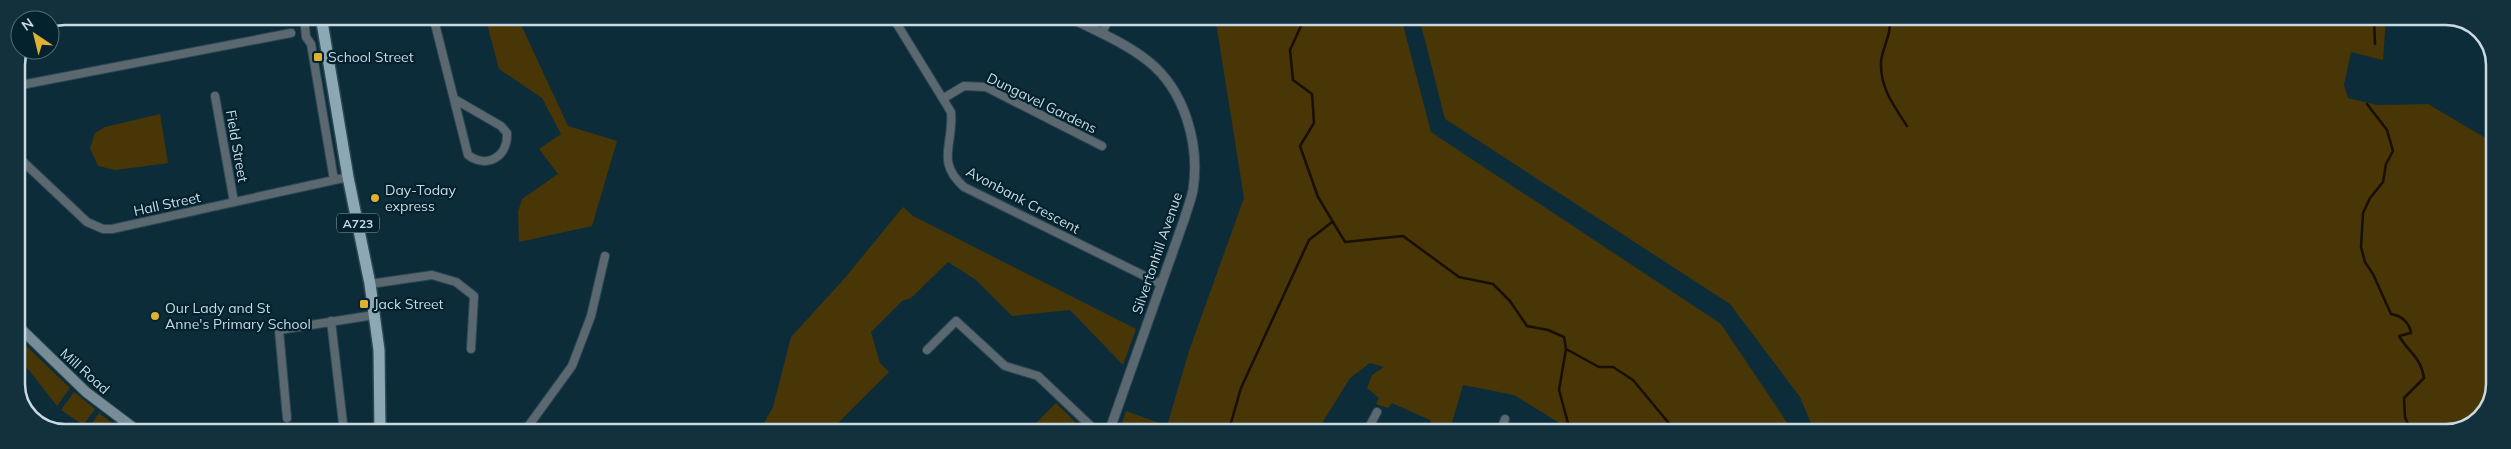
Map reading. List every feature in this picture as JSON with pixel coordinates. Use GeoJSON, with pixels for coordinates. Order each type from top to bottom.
{"type":"FeatureCollection","features":[{"type":"Feature","properties":{"kind":"main road","name":"A723"},"geometry":{"type":"LineString","coordinates":[[323,25],[348,177],[370,284],[379,350],[380,424]]}},
{"type":"Feature","properties":{"kind":"main road","name":"Mill Road"},"geometry":{"type":"LineString","coordinates":[[25,334],[121,424]]}},
{"type":"Feature","properties":{"kind":"street"},"geometry":{"type":"LineString","coordinates":[[438,25],[456,100],[464,145],[468,154],[476,161],[486,162],[497,158],[505,150],[507,133],[501,126],[456,100]]}},
{"type":"Feature","properties":{"kind":"street","name":"Avonbank Crescent"},"geometry":{"type":"LineString","coordinates":[[898,25],[951,112],[952,125],[946,152],[947,165],[953,177],[964,187],[1161,284]]}},
{"type":"Feature","properties":{"kind":"street","name":"Silvertonhill Avenue"},"geometry":{"type":"LineString","coordinates":[[1084,25],[1149,62],[1166,80],[1182,107],[1189,128],[1193,160],[1193,190],[1111,424]]}},
{"type":"Feature","properties":{"kind":"street"},"geometry":{"type":"LineString","coordinates":[[1102,34],[1106,25]]}},
{"type":"Feature","properties":{"kind":"street"},"geometry":{"type":"LineString","coordinates":[[305,27],[306,37],[310,44],[334,180]]}},
{"type":"Feature","properties":{"kind":"street"},"geometry":{"type":"LineString","coordinates":[[25,84],[291,33]]}},
{"type":"Feature","properties":{"kind":"street","name":"Dungavel Gardens"},"geometry":{"type":"LineString","coordinates":[[944,98],[964,86],[986,87],[1102,146]]}},
{"type":"Feature","properties":{"kind":"street","name":"Field Street"},"geometry":{"type":"LineString","coordinates":[[215,96],[234,202]]}},
{"type":"Feature","properties":{"kind":"street","name":"Hall Street"},"geometry":{"type":"LineString","coordinates":[[25,163],[87,222],[103,229],[112,229],[348,177]]}},
{"type":"Feature","properties":{"kind":"street"},"geometry":{"type":"LineString","coordinates":[[530,424],[572,366],[591,316],[605,256]]}},
{"type":"Feature","properties":{"kind":"street"},"geometry":{"type":"LineString","coordinates":[[370,284],[432,275],[456,282],[474,296],[471,349]]}},
{"type":"Feature","properties":{"kind":"street"},"geometry":{"type":"LineString","coordinates":[[287,418],[279,330],[374,315]]}},
{"type":"Feature","properties":{"kind":"street"},"geometry":{"type":"LineString","coordinates":[[331,321],[343,424]]}},
{"type":"Feature","properties":{"kind":"street"},"geometry":{"type":"LineString","coordinates":[[927,350],[956,321],[1005,366],[1038,376],[1089,424]]}},
{"type":"Feature","properties":{"kind":"street"},"geometry":{"type":"LineString","coordinates":[[1370,424],[1377,412]]}},
{"type":"Feature","properties":{"kind":"street"},"geometry":{"type":"LineString","coordinates":[[1503,424],[1505,419]]}},
{"type":"Feature","properties":{"kind":"shaded area"},"geometry":{"type":"Polygon","coordinates":[[[487,25],[521,25],[568,126],[617,141],[592,226],[519,242],[518,212],[522,199],[558,174],[539,149],[561,134],[542,98],[499,69],[487,25]]]}},
{"type":"Feature","properties":{"kind":"shaded area"},"geometry":{"type":"Polygon","coordinates":[[[1216,25],[1403,25],[1431,132],[1721,324],[1788,424],[1561,424],[1514,395],[1463,385],[1452,424],[1432,424],[1430,420],[1392,403],[1388,408],[1376,404],[1379,398],[1367,388],[1372,375],[1384,367],[1370,363],[1350,378],[1322,424],[1168,424],[1189,351],[1244,198],[1216,25]]]}},
{"type":"Feature","properties":{"kind":"shaded area"},"geometry":{"type":"Polygon","coordinates":[[[1421,25],[2385,25],[2383,60],[2351,52],[2344,85],[2348,98],[2377,105],[2428,104],[2486,138],[2485,394],[2482,402],[2472,414],[2461,421],[2446,424],[1811,424],[1800,397],[1730,304],[1445,119],[1421,25]]]}},
{"type":"Feature","properties":{"kind":"shaded area"},"geometry":{"type":"Polygon","coordinates":[[[160,114],[168,163],[116,170],[98,166],[90,148],[95,133],[105,127],[160,114]]]}},
{"type":"Feature","properties":{"kind":"shaded area"},"geometry":{"type":"Polygon","coordinates":[[[903,207],[913,216],[1136,329],[1123,365],[1070,310],[1012,316],[976,280],[948,262],[911,298],[902,301],[871,332],[880,363],[889,372],[837,424],[763,424],[773,407],[791,337],[844,279],[903,207]]]}},
{"type":"Feature","properties":{"kind":"shaded area"},"geometry":{"type":"Polygon","coordinates":[[[25,345],[70,388],[57,406],[25,365],[25,345]]]}},
{"type":"Feature","properties":{"kind":"shaded area"},"geometry":{"type":"Polygon","coordinates":[[[74,392],[95,409],[84,424],[61,410],[74,392]]]}},
{"type":"Feature","properties":{"kind":"shaded area"},"geometry":{"type":"Polygon","coordinates":[[[1056,403],[1077,424],[1035,424],[1056,403]]]}},
{"type":"Feature","properties":{"kind":"shaded area"},"geometry":{"type":"Polygon","coordinates":[[[1126,411],[1162,424],[1122,424],[1126,411]]]}},
{"type":"Feature","properties":{"kind":"shaded area"},"geometry":{"type":"Polygon","coordinates":[[[99,413],[114,424],[92,424],[99,413]]]}},
{"type":"Feature","properties":{"kind":"waterway"},"geometry":{"type":"LineString","coordinates":[[1301,25],[1290,50],[1293,80],[1312,94],[1314,123],[1300,146],[1318,197],[1345,242],[1403,236],[1459,277],[1493,284],[1510,301],[1527,326],[1548,330],[1564,337],[1566,349],[1599,367],[1613,367],[1633,380],[1670,424]]}},
{"type":"Feature","properties":{"kind":"waterway"},"geometry":{"type":"LineString","coordinates":[[1890,25],[1882,56],[1881,71],[1885,88],[1907,126]]}},
{"type":"Feature","properties":{"kind":"waterway"},"geometry":{"type":"LineString","coordinates":[[2374,25],[2375,44]]}},
{"type":"Feature","properties":{"kind":"waterway"},"geometry":{"type":"LineString","coordinates":[[2367,104],[2387,130],[2393,151],[2386,164],[2383,182],[2370,198],[2363,213],[2361,247],[2365,262],[2373,274],[2391,314],[2398,316],[2409,326],[2411,333],[2399,336],[2420,365],[2424,378],[2404,398],[2405,417],[2408,424]]}},
{"type":"Feature","properties":{"kind":"waterway"},"geometry":{"type":"LineString","coordinates":[[1231,424],[1241,388],[1309,240],[1332,222]]}},
{"type":"Feature","properties":{"kind":"waterway"},"geometry":{"type":"LineString","coordinates":[[1566,349],[1559,390],[1568,423]]}},
{"type":"Feature","properties":{"kind":"place","name":"School Street"},"geometry":{"type":"Point","coordinates":[318,57]}},
{"type":"Feature","properties":{"kind":"place","name":"Day-Today express"},"geometry":{"type":"Point","coordinates":[375,198]}},
{"type":"Feature","properties":{"kind":"place","name":"Jack Street"},"geometry":{"type":"Point","coordinates":[364,304]}},
{"type":"Feature","properties":{"kind":"place","name":"Our Lady and St Anne's Primary School"},"geometry":{"type":"Point","coordinates":[155,316]}}]}
